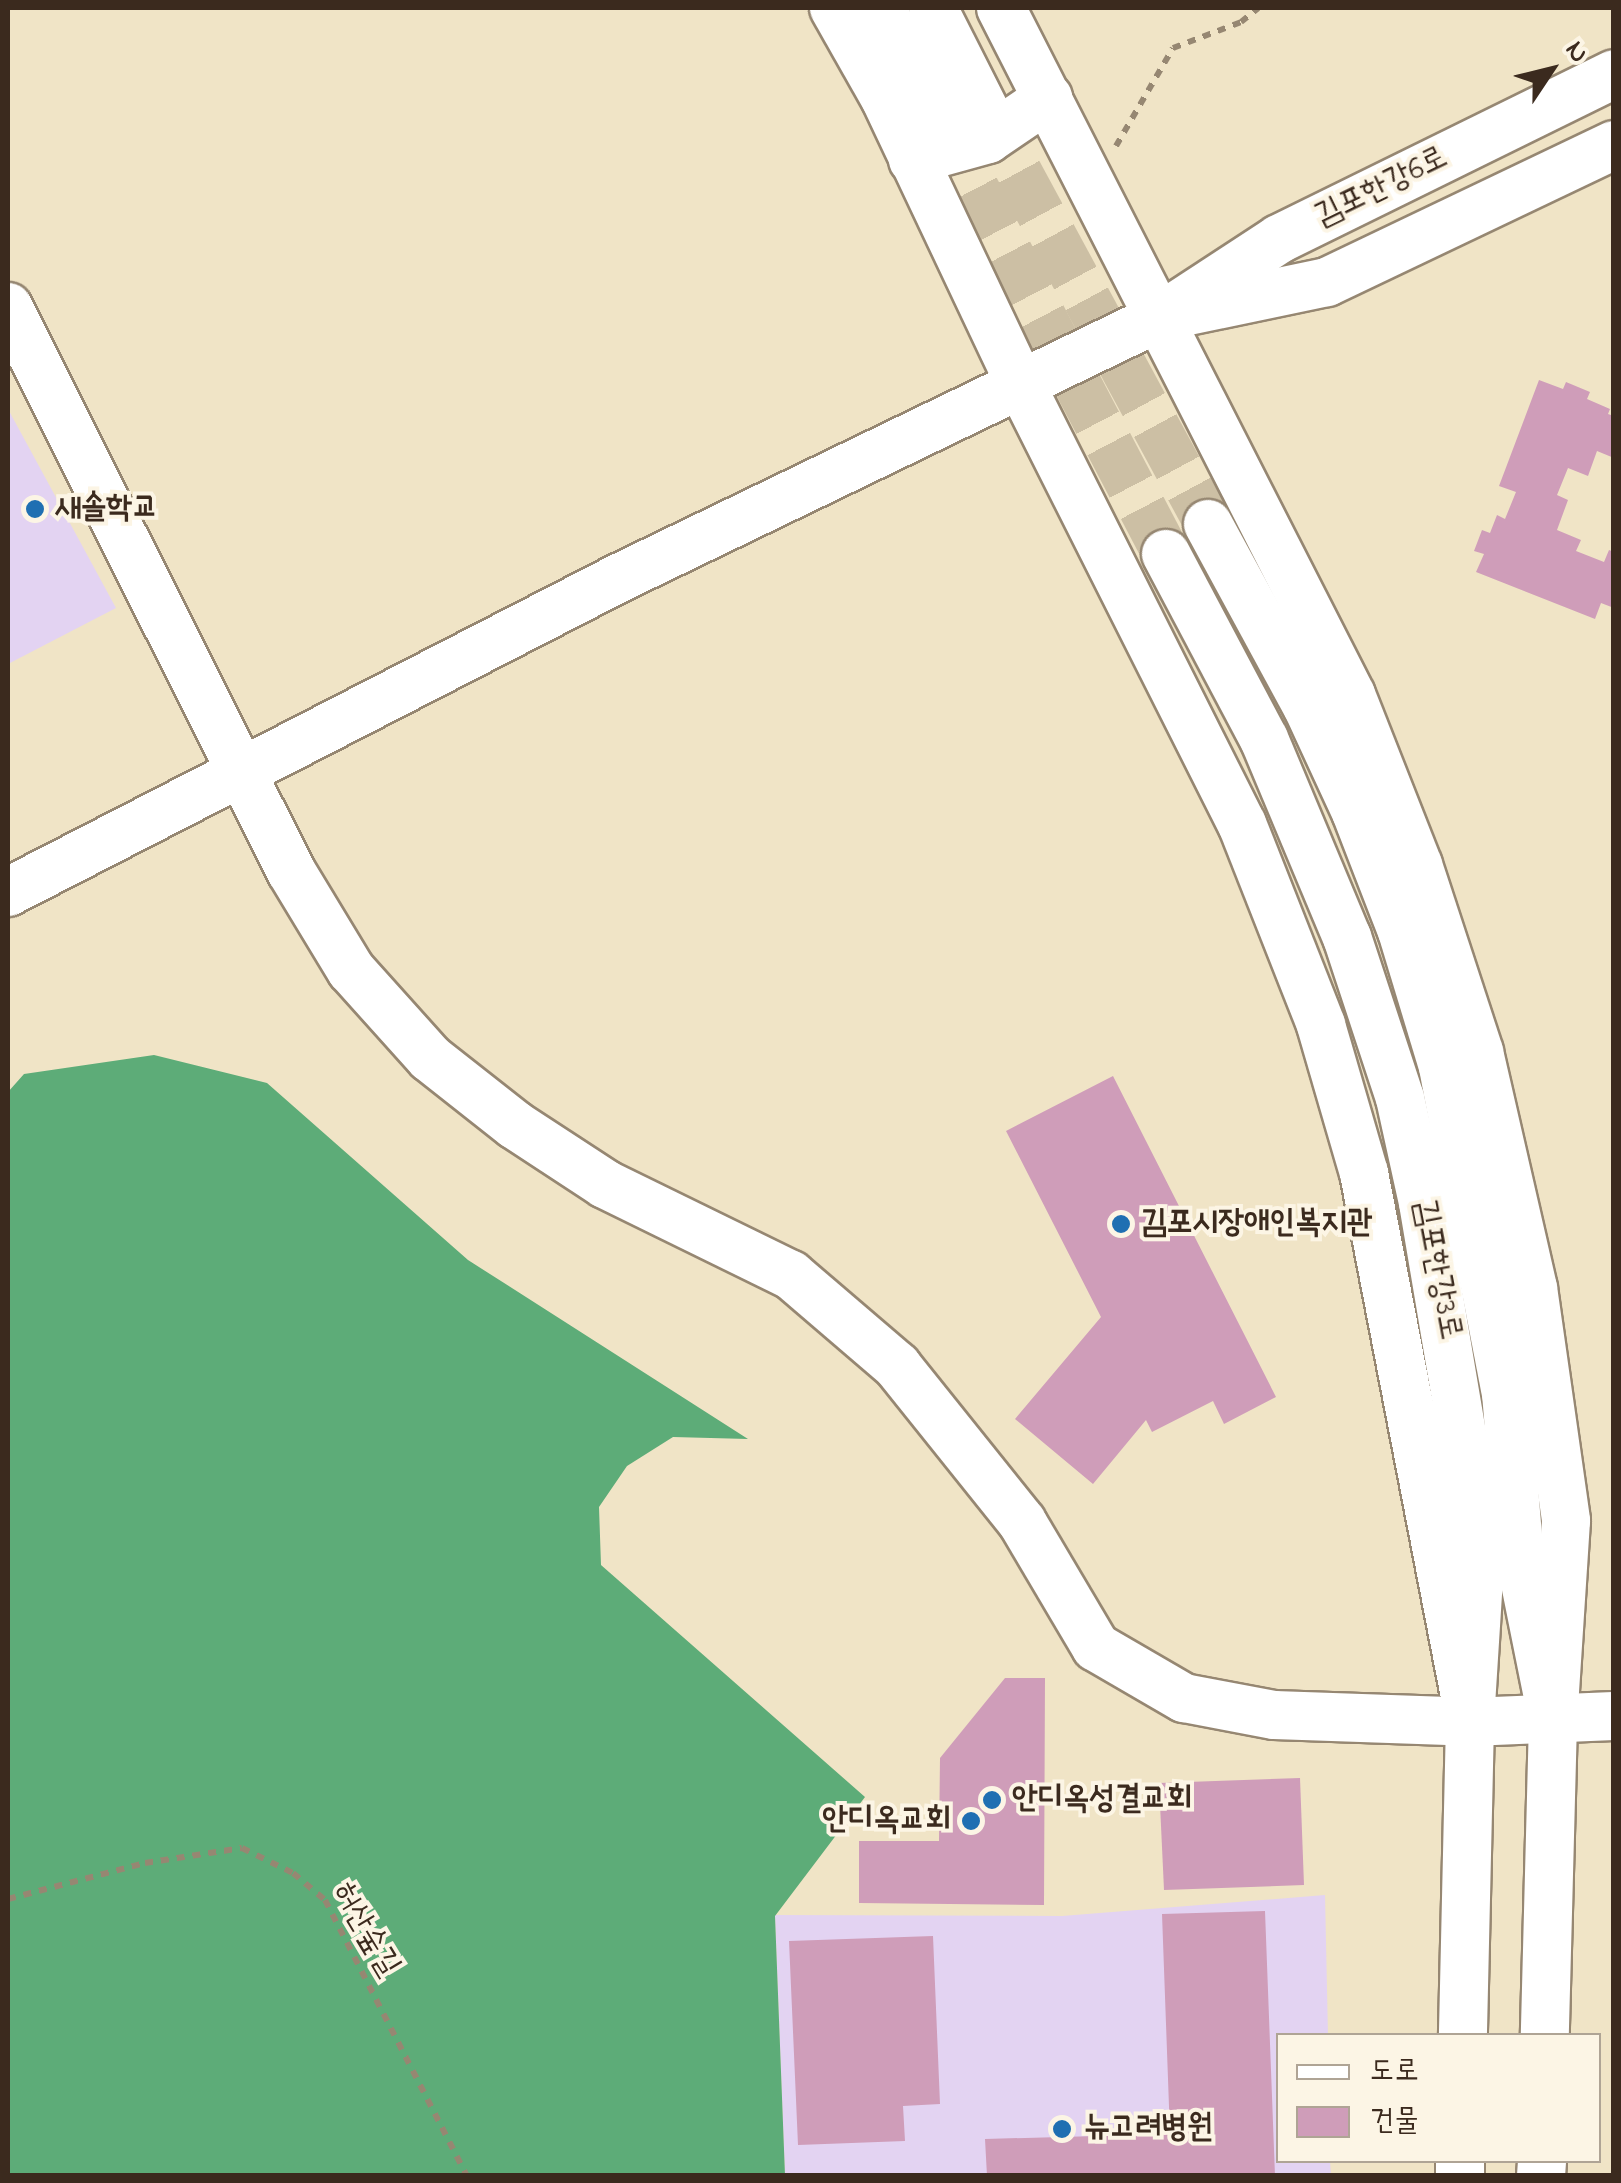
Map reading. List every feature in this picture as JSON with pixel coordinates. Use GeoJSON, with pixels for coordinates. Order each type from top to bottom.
{"type":"FeatureCollection","features":[{"type":"Feature","properties":{"kind":"street"},"geometry":{"type":"LineString","coordinates":[[834,8],[946,131],[988,139],[1048,98]]}},
{"type":"Feature","properties":{"kind":"street"},"geometry":{"type":"LineString","coordinates":[[881,8],[946,131]]}},
{"type":"Feature","properties":{"kind":"street"},"geometry":{"type":"LineString","coordinates":[[933,8],[946,131],[1018,382],[1242,824],[1321,1025],[1364,1172],[1470,1722]]}},
{"type":"Feature","properties":{"kind":"street"},"geometry":{"type":"LineString","coordinates":[[1001,8],[1351,695],[1418,865],[1480,1052],[1533,1288],[1566,1521],[1553,1721]]}},
{"type":"Feature","properties":{"kind":"street","name":"김포한강6로"},"geometry":{"type":"LineString","coordinates":[[8,892],[619,578],[1018,382],[1160,317],[1278,240],[1614,74]]}},
{"type":"Feature","properties":{"kind":"street","name":"김포한강6로"},"geometry":{"type":"LineString","coordinates":[[1160,317],[1326,282],[1614,145]]}},
{"type":"Feature","properties":{"kind":"street"},"geometry":{"type":"LineString","coordinates":[[8,307],[292,871],[351,970],[430,1058],[515,1124],[605,1184],[791,1276],[898,1366],[1022,1522],[1096,1647],[1184,1698],[1274,1715],[1470,1722],[1614,1716]]}},
{"type":"Feature","properties":{"kind":"street"},"geometry":{"type":"LineString","coordinates":[[1112,563],[1142,537],[1186,514],[1250,496]]}},
{"type":"Feature","properties":{"kind":"street","name":"김포한강3로"},"geometry":{"type":"LineString","coordinates":[[1208,524],[1308,706],[1356,812],[1402,930],[1443,1067],[1506,1393],[1520,1558],[1553,1721],[1546,2033]]}},
{"type":"Feature","properties":{"kind":"street","name":"김포한강3로"},"geometry":{"type":"LineString","coordinates":[[1166,554],[1264,740],[1347,937],[1400,1098],[1446,1316],[1481,1546],[1470,1722],[1463,2033]]}},
{"type":"Feature","properties":{"kind":"path"},"geometry":{"type":"LineString","coordinates":[[1112,152],[1173,48],[1240,22],[1258,8]]}},
{"type":"Feature","properties":{"kind":"path","name":"허산숲길"},"geometry":{"type":"LineString","coordinates":[[8,1899],[145,1863],[242,1848],[293,1872],[325,1900],[467,2176]]}},
{"type":"Feature","properties":{"kind":"shaded area","name":"새솔학교"},"geometry":{"type":"Polygon","coordinates":[[[8,409],[116,608],[8,664],[8,409]]]}},
{"type":"Feature","properties":{"kind":"shaded area"},"geometry":{"type":"Polygon","coordinates":[[[1325,1895],[1328,2033],[1276,2033],[1276,2163],[1330,2163],[1331,2175],[785,2175],[775,1915],[1062,1916],[1325,1895]]]}},
{"type":"Feature","properties":{"kind":"green space"},"geometry":{"type":"Polygon","coordinates":[[[154,1055],[267,1083],[468,1260],[748,1439],[673,1437],[627,1466],[599,1507],[601,1565],[865,1797],[775,1916],[785,2175],[8,2175],[8,1092],[24,1074],[154,1055]]]}},
{"type":"Feature","properties":{"kind":"building"},"geometry":{"type":"Polygon","coordinates":[[[1539,380],[1563,389],[1566,382],[1590,392],[1587,399],[1610,409],[1608,414],[1614,416],[1614,458],[1597,451],[1588,476],[1568,468],[1557,495],[1568,500],[1557,530],[1581,540],[1576,551],[1604,562],[1609,550],[1614,552],[1614,608],[1601,603],[1595,619],[1476,572],[1484,554],[1474,551],[1482,530],[1490,533],[1497,515],[1505,519],[1516,492],[1499,486],[1539,380]]]}},
{"type":"Feature","properties":{"kind":"building","name":"김포시장애인복지관"},"geometry":{"type":"Polygon","coordinates":[[[1113,1076],[1276,1397],[1224,1424],[1213,1401],[1152,1432],[1146,1420],[1093,1484],[1015,1419],[1101,1317],[1006,1131],[1113,1076]]]}},
{"type":"Feature","properties":{"kind":"building","name":"안디옥성결교회"},"geometry":{"type":"Polygon","coordinates":[[[1005,1678],[1045,1678],[1044,1905],[859,1903],[859,1841],[939,1841],[940,1758],[1005,1678]]]}},
{"type":"Feature","properties":{"kind":"building"},"geometry":{"type":"Polygon","coordinates":[[[1300,1778],[1304,1885],[1164,1890],[1159,1783],[1300,1778]]]}},
{"type":"Feature","properties":{"kind":"building"},"geometry":{"type":"Polygon","coordinates":[[[1265,1911],[1275,2176],[987,2176],[985,2139],[1170,2134],[1162,1914],[1265,1911]]]}},
{"type":"Feature","properties":{"kind":"building"},"geometry":{"type":"Polygon","coordinates":[[[933,1936],[940,2104],[903,2106],[905,2141],[798,2145],[789,1941],[933,1936]]]}},
{"type":"Feature","properties":{"kind":"tunnel"},"geometry":{"type":"LineString","coordinates":[[984,109],[1208,524]]}},
{"type":"Feature","properties":{"kind":"tunnel"},"geometry":{"type":"LineString","coordinates":[[942,125],[1166,554]]}},
{"type":"Feature","properties":{"kind":"place","name":"새솔학교"},"geometry":{"type":"Point","coordinates":[35,509]}},
{"type":"Feature","properties":{"kind":"place","name":"김포시장애인복지관"},"geometry":{"type":"Point","coordinates":[1121,1224]}},
{"type":"Feature","properties":{"kind":"place","name":"안디옥성결교회"},"geometry":{"type":"Point","coordinates":[992,1800]}},
{"type":"Feature","properties":{"kind":"place","name":"안디옥교회"},"geometry":{"type":"Point","coordinates":[971,1821]}},
{"type":"Feature","properties":{"kind":"place","name":"뉴고려병원"},"geometry":{"type":"Point","coordinates":[1062,2129]}}]}
